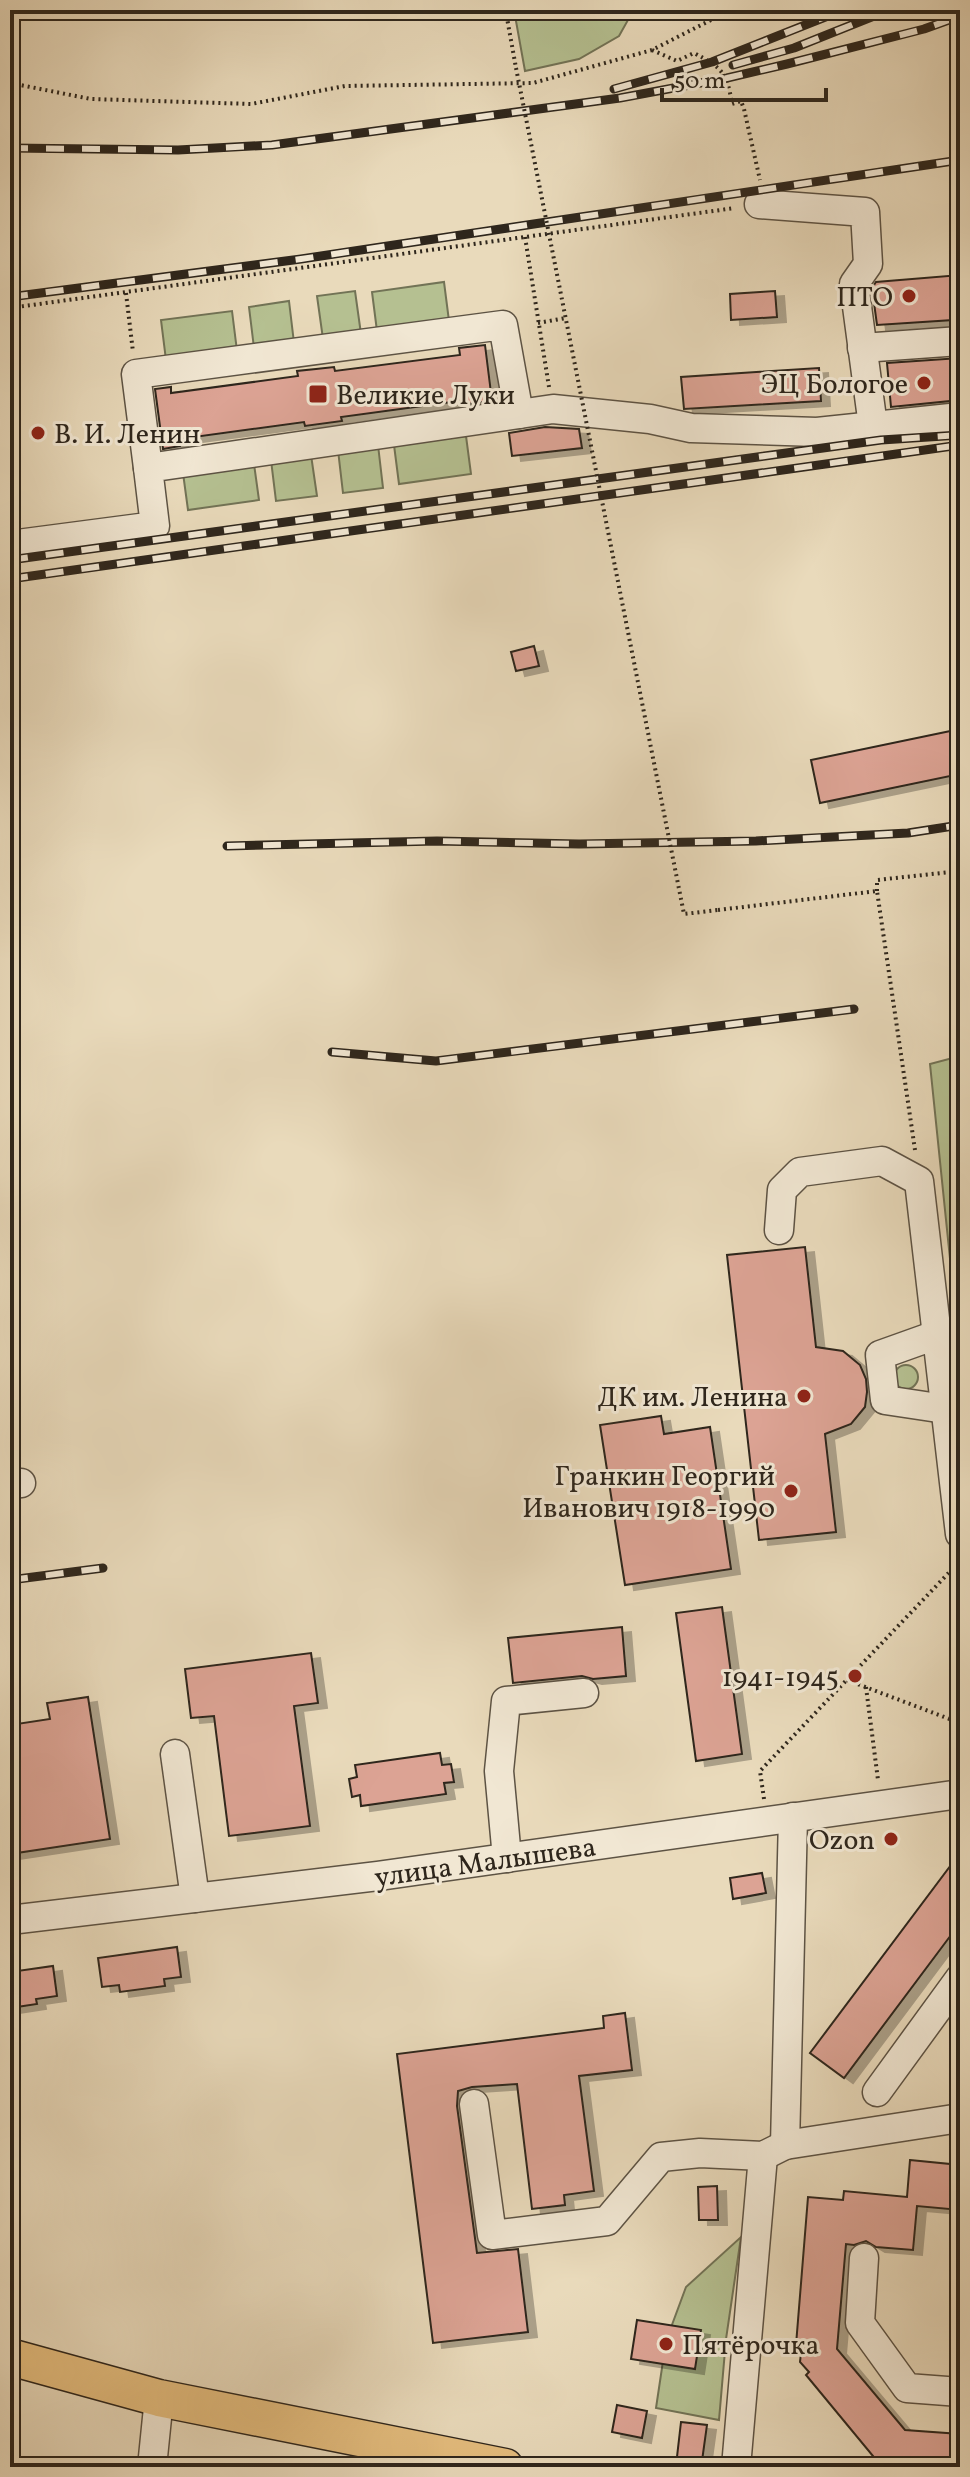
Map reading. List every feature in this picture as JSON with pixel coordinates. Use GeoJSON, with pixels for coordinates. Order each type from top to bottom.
{"type":"FeatureCollection","features":[{"type":"Feature","properties":{"kind":"main road"},"geometry":{"type":"LineString","coordinates":[[10,2357],[159,2398],[452,2462],[505,2467]]}},
{"type":"Feature","properties":{"kind":"street"},"geometry":{"type":"LineString","coordinates":[[759,204],[865,212],[868,264],[854,284],[873,426]]}},
{"type":"Feature","properties":{"kind":"street"},"geometry":{"type":"LineString","coordinates":[[10,545],[155,526],[136,374],[503,325],[519,414]]}},
{"type":"Feature","properties":{"kind":"street"},"geometry":{"type":"LineString","coordinates":[[862,348],[960,341]]}},
{"type":"Feature","properties":{"kind":"street"},"geometry":{"type":"LineString","coordinates":[[148,468],[553,409],[650,419],[691,428],[817,432],[960,417]]}},
{"type":"Feature","properties":{"kind":"street"},"geometry":{"type":"LineString","coordinates":[[779,1230],[782,1190],[800,1172],[882,1161],[919,1181],[960,1534]]}},
{"type":"Feature","properties":{"kind":"street"},"geometry":{"type":"LineString","coordinates":[[936,1335],[880,1355],[885,1400],[945,1409]]}},
{"type":"Feature","properties":{"kind":"street"},"geometry":{"type":"LineString","coordinates":[[507,1858],[499,1771],[506,1701],[584,1693]]}},
{"type":"Feature","properties":{"kind":"street"},"geometry":{"type":"LineString","coordinates":[[175,1754],[195,1898]]}},
{"type":"Feature","properties":{"kind":"street","name":"улица Малышева"},"geometry":{"type":"LineString","coordinates":[[10,1920],[507,1858],[960,1794]]}},
{"type":"Feature","properties":{"kind":"street"},"geometry":{"type":"LineString","coordinates":[[736,2467],[774,2150],[779,1819]]}},
{"type":"Feature","properties":{"kind":"street"},"geometry":{"type":"LineString","coordinates":[[877,2092],[960,1978]]}},
{"type":"Feature","properties":{"kind":"street"},"geometry":{"type":"LineString","coordinates":[[474,2104],[492,2235],[607,2221],[661,2157],[774,2150],[960,2118]]}},
{"type":"Feature","properties":{"kind":"street"},"geometry":{"type":"LineString","coordinates":[[864,2258],[860,2323],[907,2388],[960,2392]]}},
{"type":"Feature","properties":{"kind":"street"},"geometry":{"type":"LineString","coordinates":[[152,2467],[159,2398]]}},
{"type":"Feature","properties":{"kind":"path"},"geometry":{"type":"LineString","coordinates":[[504,10],[684,914],[877,891]]}},
{"type":"Feature","properties":{"kind":"path"},"geometry":{"type":"LineString","coordinates":[[10,83],[91,99],[251,104],[345,86],[533,83],[652,50],[711,20],[749,11]]}},
{"type":"Feature","properties":{"kind":"path"},"geometry":{"type":"LineString","coordinates":[[10,308],[759,204],[759,171],[744,109],[741,101],[732,104],[727,78],[721,69],[694,53],[677,61],[652,50]]}},
{"type":"Feature","properties":{"kind":"path"},"geometry":{"type":"LineString","coordinates":[[525,237],[553,409]]}},
{"type":"Feature","properties":{"kind":"path"},"geometry":{"type":"LineString","coordinates":[[126,292],[136,374]]}},
{"type":"Feature","properties":{"kind":"path"},"geometry":{"type":"LineString","coordinates":[[538,323],[566,318]]}},
{"type":"Feature","properties":{"kind":"path"},"geometry":{"type":"LineString","coordinates":[[911,1123],[877,880],[960,871]]}},
{"type":"Feature","properties":{"kind":"path"},"geometry":{"type":"LineString","coordinates":[[779,1819],[760,1771],[960,1561]]}},
{"type":"Feature","properties":{"kind":"path"},"geometry":{"type":"LineString","coordinates":[[847,1680],[960,1723]]}},
{"type":"Feature","properties":{"kind":"path"},"geometry":{"type":"LineString","coordinates":[[866,1687],[878,1780]]}},
{"type":"Feature","properties":{"kind":"green space"},"geometry":{"type":"Polygon","coordinates":[[[514,10],[625,10],[628,20],[619,36],[579,59],[525,71],[514,10]]]}},
{"type":"Feature","properties":{"kind":"green space"},"geometry":{"type":"Polygon","coordinates":[[[444,282],[449,321],[377,331],[372,292],[444,282]]]}},
{"type":"Feature","properties":{"kind":"green space"},"geometry":{"type":"Polygon","coordinates":[[[355,291],[361,334],[323,339],[317,296],[355,291]]]}},
{"type":"Feature","properties":{"kind":"green space"},"geometry":{"type":"Polygon","coordinates":[[[289,301],[294,343],[254,348],[249,307],[289,301]]]}},
{"type":"Feature","properties":{"kind":"green space"},"geometry":{"type":"Polygon","coordinates":[[[232,311],[237,351],[166,360],[161,320],[232,311]]]}},
{"type":"Feature","properties":{"kind":"green space"},"geometry":{"type":"Polygon","coordinates":[[[466,436],[471,474],[399,484],[394,445],[466,436]]]}},
{"type":"Feature","properties":{"kind":"green space"},"geometry":{"type":"Polygon","coordinates":[[[378,445],[383,488],[343,493],[338,450],[378,445]]]}},
{"type":"Feature","properties":{"kind":"green space"},"geometry":{"type":"Polygon","coordinates":[[[311,455],[317,496],[276,501],[271,460],[311,455]]]}},
{"type":"Feature","properties":{"kind":"green space"},"geometry":{"type":"Polygon","coordinates":[[[254,464],[259,500],[188,510],[183,473],[254,464]]]}},
{"type":"Feature","properties":{"kind":"green space"},"geometry":{"type":"Polygon","coordinates":[[[960,1056],[960,1356],[930,1064],[960,1056]]]}},
{"type":"Feature","properties":{"kind":"green space"},"geometry":{"type":"Polygon","coordinates":[[[906,1365],[914,1369],[918,1377],[914,1385],[906,1389],[898,1385],[894,1377],[898,1369],[906,1365]]]}},
{"type":"Feature","properties":{"kind":"green space"},"geometry":{"type":"Polygon","coordinates":[[[741,2237],[726,2339],[719,2420],[656,2408],[666,2341],[686,2287],[741,2237]]]}},
{"type":"Feature","properties":{"kind":"building","name":"ПТО"},"geometry":{"type":"Polygon","coordinates":[[[960,275],[960,307],[952,309],[953,320],[877,325],[872,288],[876,282],[960,275]]]}},
{"type":"Feature","properties":{"kind":"building"},"geometry":{"type":"Polygon","coordinates":[[[775,291],[777,317],[731,320],[730,294],[775,291]]]}},
{"type":"Feature","properties":{"kind":"building"},"geometry":{"type":"Polygon","coordinates":[[[485,345],[492,401],[467,404],[467,400],[341,417],[342,421],[305,426],[304,422],[179,439],[180,446],[163,449],[155,389],[171,387],[171,393],[298,376],[297,371],[334,367],[335,371],[460,355],[459,348],[485,345]]]}},
{"type":"Feature","properties":{"kind":"building","name":"ЭЦ Бологое"},"geometry":{"type":"Polygon","coordinates":[[[960,358],[960,400],[891,407],[887,363],[960,358]]]}},
{"type":"Feature","properties":{"kind":"building"},"geometry":{"type":"Polygon","coordinates":[[[819,368],[821,401],[684,409],[681,377],[819,368]]]}},
{"type":"Feature","properties":{"kind":"building"},"geometry":{"type":"Polygon","coordinates":[[[545,427],[579,429],[582,448],[512,456],[509,433],[545,427]]]}},
{"type":"Feature","properties":{"kind":"building"},"geometry":{"type":"Polygon","coordinates":[[[534,646],[539,666],[516,671],[511,652],[534,646]]]}},
{"type":"Feature","properties":{"kind":"building"},"geometry":{"type":"Polygon","coordinates":[[[960,729],[960,774],[820,803],[811,760],[960,729]]]}},
{"type":"Feature","properties":{"kind":"building","name":"ДК им. Ленина"},"geometry":{"type":"Polygon","coordinates":[[[805,1247],[816,1347],[843,1351],[860,1365],[866,1379],[865,1407],[851,1424],[825,1434],[836,1532],[759,1540],[727,1255],[805,1247]]]}},
{"type":"Feature","properties":{"kind":"building"},"geometry":{"type":"Polygon","coordinates":[[[661,1416],[664,1434],[710,1427],[731,1569],[625,1585],[600,1425],[661,1416]]]}},
{"type":"Feature","properties":{"kind":"building"},"geometry":{"type":"Polygon","coordinates":[[[722,1607],[742,1754],[696,1761],[676,1613],[722,1607]]]}},
{"type":"Feature","properties":{"kind":"building"},"geometry":{"type":"Polygon","coordinates":[[[622,1627],[626,1676],[593,1679],[582,1676],[513,1683],[508,1638],[622,1627]]]}},
{"type":"Feature","properties":{"kind":"building"},"geometry":{"type":"Polygon","coordinates":[[[311,1653],[318,1703],[294,1706],[310,1826],[229,1836],[214,1716],[191,1718],[185,1669],[311,1653]]]}},
{"type":"Feature","properties":{"kind":"building"},"geometry":{"type":"Polygon","coordinates":[[[88,1697],[110,1839],[10,1854],[10,1725],[50,1719],[47,1703],[88,1697]]]}},
{"type":"Feature","properties":{"kind":"building"},"geometry":{"type":"Polygon","coordinates":[[[440,1753],[442,1765],[451,1764],[454,1782],[444,1783],[446,1794],[361,1806],[360,1795],[352,1797],[349,1779],[357,1777],[355,1765],[440,1753]]]}},
{"type":"Feature","properties":{"kind":"building"},"geometry":{"type":"Polygon","coordinates":[[[960,1853],[960,1923],[844,2078],[810,2053],[960,1853]]]}},
{"type":"Feature","properties":{"kind":"building"},"geometry":{"type":"Polygon","coordinates":[[[762,1873],[766,1893],[733,1899],[730,1878],[762,1873]]]}},
{"type":"Feature","properties":{"kind":"building"},"geometry":{"type":"Polygon","coordinates":[[[177,1947],[181,1977],[164,1979],[165,1986],[120,1992],[119,1985],[102,1987],[98,1958],[177,1947]]]}},
{"type":"Feature","properties":{"kind":"building"},"geometry":{"type":"Polygon","coordinates":[[[53,1966],[57,1996],[36,1999],[37,2004],[10,2008],[10,1972],[53,1966]]]}},
{"type":"Feature","properties":{"kind":"building"},"geometry":{"type":"Polygon","coordinates":[[[625,2013],[632,2070],[579,2076],[594,2191],[564,2195],[565,2205],[532,2209],[517,2084],[458,2091],[457,2106],[477,2253],[518,2249],[528,2332],[433,2343],[397,2054],[604,2028],[603,2016],[625,2013]]]}},
{"type":"Feature","properties":{"kind":"building"},"geometry":{"type":"Polygon","coordinates":[[[910,2160],[960,2165],[960,2210],[917,2206],[913,2250],[876,2247],[866,2241],[846,2244],[837,2349],[905,2430],[960,2434],[960,2467],[882,2467],[806,2375],[809,2372],[800,2362],[802,2345],[796,2345],[808,2197],[843,2200],[844,2191],[907,2197],[910,2160]]]}},
{"type":"Feature","properties":{"kind":"building"},"geometry":{"type":"Polygon","coordinates":[[[717,2186],[718,2220],[699,2220],[698,2187],[717,2186]]]}},
{"type":"Feature","properties":{"kind":"building","name":"Пятёрочка"},"geometry":{"type":"Polygon","coordinates":[[[637,2320],[701,2330],[695,2369],[631,2359],[637,2320]]]}},
{"type":"Feature","properties":{"kind":"building"},"geometry":{"type":"Polygon","coordinates":[[[617,2405],[647,2411],[642,2438],[612,2432],[617,2405]]]}},
{"type":"Feature","properties":{"kind":"building"},"geometry":{"type":"Polygon","coordinates":[[[681,2422],[707,2425],[702,2461],[677,2457],[681,2422]]]}},
{"type":"Feature","properties":{"kind":"railway"},"geometry":{"type":"LineString","coordinates":[[614,89],[712,62],[843,10]]}},
{"type":"Feature","properties":{"kind":"railway"},"geometry":{"type":"LineString","coordinates":[[733,65],[794,48],[889,10]]}},
{"type":"Feature","properties":{"kind":"railway"},"geometry":{"type":"LineString","coordinates":[[10,148],[178,150],[272,145],[620,98],[787,64],[924,29],[960,16]]}},
{"type":"Feature","properties":{"kind":"railway"},"geometry":{"type":"LineString","coordinates":[[10,297],[301,259],[960,160]]}},
{"type":"Feature","properties":{"kind":"railway"},"geometry":{"type":"LineString","coordinates":[[10,560],[881,440],[960,435]]}},
{"type":"Feature","properties":{"kind":"railway"},"geometry":{"type":"LineString","coordinates":[[10,579],[960,445]]}},
{"type":"Feature","properties":{"kind":"railway"},"geometry":{"type":"LineString","coordinates":[[227,846],[437,841],[579,844],[756,841],[908,833],[960,825]]}},
{"type":"Feature","properties":{"kind":"railway"},"geometry":{"type":"LineString","coordinates":[[332,1052],[436,1061],[854,1009]]}},
{"type":"Feature","properties":{"kind":"railway"},"geometry":{"type":"LineString","coordinates":[[10,1580],[103,1568]]}},
{"type":"Feature","properties":{"kind":"place","name":"ПТО"},"geometry":{"type":"Point","coordinates":[909,296]}},
{"type":"Feature","properties":{"kind":"place","name":"ЭЦ Бологое"},"geometry":{"type":"Point","coordinates":[924,383]}},
{"type":"Feature","properties":{"kind":"place","name":"Великие Луки"},"geometry":{"type":"Point","coordinates":[318,394]}},
{"type":"Feature","properties":{"kind":"place","name":"В. И. Ленин"},"geometry":{"type":"Point","coordinates":[38,433]}},
{"type":"Feature","properties":{"kind":"place","name":"ДК им. Ленина"},"geometry":{"type":"Point","coordinates":[804,1396]}},
{"type":"Feature","properties":{"kind":"place","name":"Гранкин Георгий Иванович 1918-1990"},"geometry":{"type":"Point","coordinates":[791,1491]}},
{"type":"Feature","properties":{"kind":"place","name":"1941-1945"},"geometry":{"type":"Point","coordinates":[855,1676]}},
{"type":"Feature","properties":{"kind":"place","name":"Ozon"},"geometry":{"type":"Point","coordinates":[891,1839]}},
{"type":"Feature","properties":{"kind":"place","name":"Пятёрочка"},"geometry":{"type":"Point","coordinates":[666,2344]}}]}
